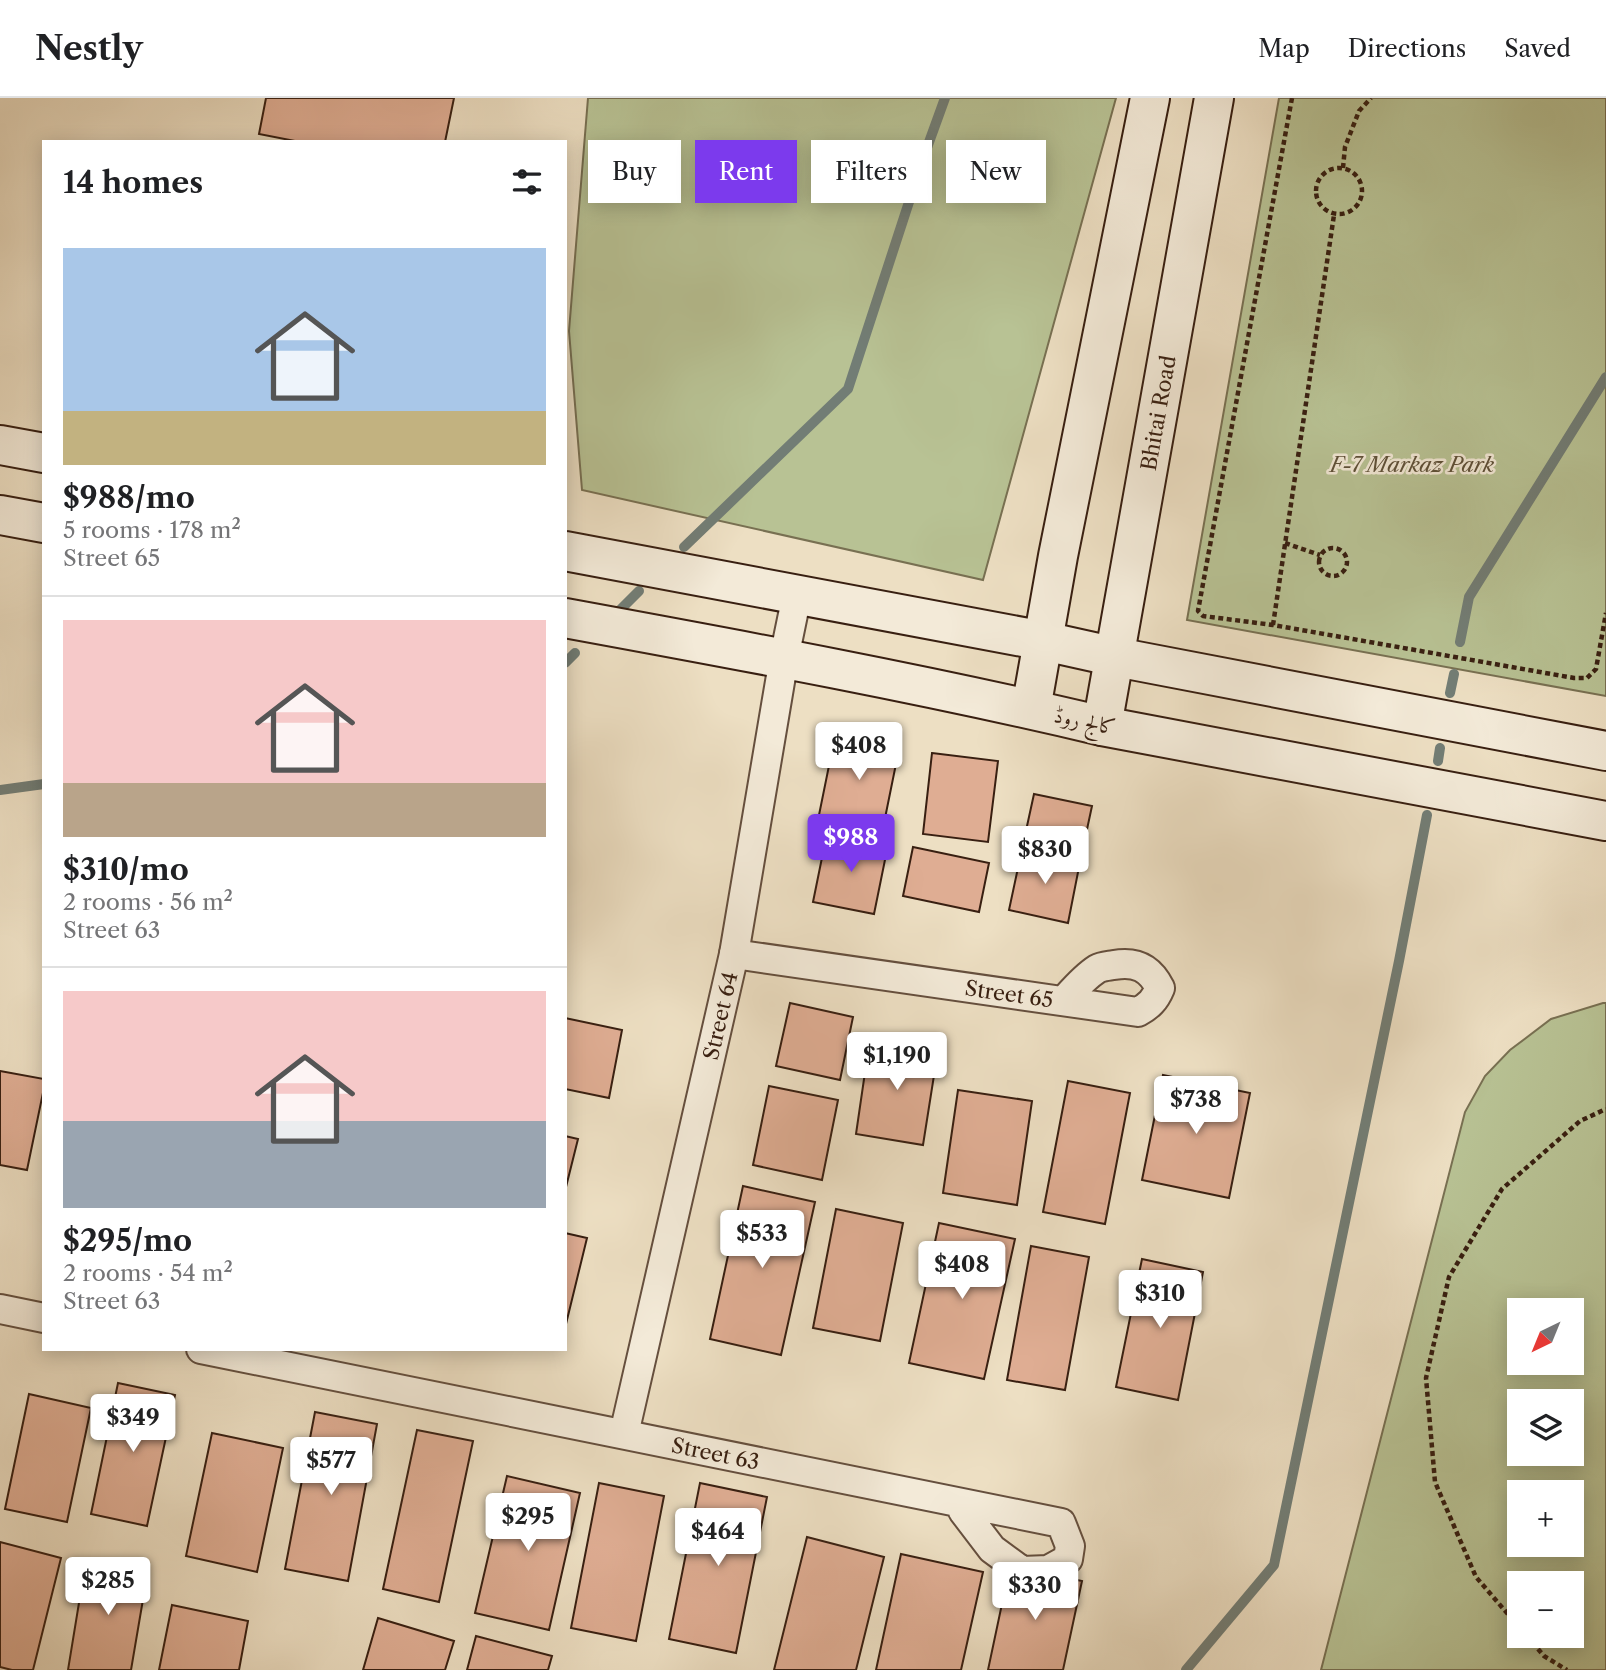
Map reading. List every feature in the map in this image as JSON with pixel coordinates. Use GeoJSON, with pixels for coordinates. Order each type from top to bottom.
{"type":"FeatureCollection","features":[{"type":"Feature","properties":{"kind":"street"},"geometry":{"type":"LineString","coordinates":[[1031,709],[1061,542],[1150,98]]}},
{"type":"Feature","properties":{"kind":"street","name":"Bhitai Road"},"geometry":{"type":"LineString","coordinates":[[1102,726],[1214,98]]}},
{"type":"Feature","properties":{"kind":"street"},"geometry":{"type":"LineString","coordinates":[[0,445],[42,453]]}},
{"type":"Feature","properties":{"kind":"street"},"geometry":{"type":"LineString","coordinates":[[0,515],[42,523]]}},
{"type":"Feature","properties":{"kind":"street"},"geometry":{"type":"LineString","coordinates":[[567,551],[1606,751]]}},
{"type":"Feature","properties":{"kind":"street","name":"Street 64"},"geometry":{"type":"LineString","coordinates":[[624,1434],[734,954],[797,595]]}},
{"type":"Feature","properties":{"kind":"street","name":"کالج روڈ"},"geometry":{"type":"LineString","coordinates":[[567,618],[784,658],[1102,726],[1606,821]]}},
{"type":"Feature","properties":{"kind":"street","name":"Street 65"},"geometry":{"type":"LineString","coordinates":[[734,954],[1138,1012],[1156,999],[1160,988],[1155,978],[1144,968],[1123,963],[1100,967],[1068,996]]}},
{"type":"Feature","properties":{"kind":"street"},"geometry":{"type":"LineString","coordinates":[[0,1309],[42,1318]]}},
{"type":"Feature","properties":{"kind":"street","name":"Street 63"},"geometry":{"type":"LineString","coordinates":[[211,1351],[1061,1523],[1070,1546],[1068,1559],[1048,1570],[1022,1570],[992,1549],[963,1511]]}},
{"type":"Feature","properties":{"kind":"path"},"geometry":{"type":"LineString","coordinates":[[1292,98],[1198,611],[1203,616],[1273,625],[1560,676],[1587,678],[1597,669],[1606,613]]}},
{"type":"Feature","properties":{"kind":"path"},"geometry":{"type":"LineString","coordinates":[[1343,168],[1345,147],[1359,111],[1371,98]]}},
{"type":"Feature","properties":{"kind":"path"},"geometry":{"type":"LineString","coordinates":[[1335,168],[1343,168],[1356,175],[1363,189],[1362,196],[1360,203],[1349,213],[1334,215],[1321,206],[1315,191],[1321,176],[1335,168]]}},
{"type":"Feature","properties":{"kind":"path"},"geometry":{"type":"LineString","coordinates":[[1273,625],[1334,215]]}},
{"type":"Feature","properties":{"kind":"path"},"geometry":{"type":"LineString","coordinates":[[1285,543],[1320,555]]}},
{"type":"Feature","properties":{"kind":"path"},"geometry":{"type":"LineString","coordinates":[[1332,548],[1341,551],[1346,559],[1345,569],[1335,576],[1325,575],[1319,564],[1320,555],[1332,548]]}},
{"type":"Feature","properties":{"kind":"path"},"geometry":{"type":"LineString","coordinates":[[1507,1613],[1476,1577],[1435,1482],[1426,1378],[1449,1277],[1502,1189],[1580,1121],[1606,1109]]}},
{"type":"Feature","properties":{"kind":"path"},"geometry":{"type":"LineString","coordinates":[[1537,1648],[1544,1656],[1567,1670]]}},
{"type":"Feature","properties":{"kind":"green space"},"geometry":{"type":"Polygon","coordinates":[[[588,98],[1116,98],[983,580],[582,490],[569,331],[588,98]]]}},
{"type":"Feature","properties":{"kind":"green space","name":"F-7 Markaz Park"},"geometry":{"type":"Polygon","coordinates":[[[1279,98],[1606,98],[1606,696],[1187,620],[1279,98]]]}},
{"type":"Feature","properties":{"kind":"green space"},"geometry":{"type":"Polygon","coordinates":[[[1606,1003],[1606,1670],[1321,1670],[1465,1112],[1485,1076],[1510,1050],[1551,1019],[1606,1003]]]}},
{"type":"Feature","properties":{"kind":"building"},"geometry":{"type":"Polygon","coordinates":[[[266,98],[454,98],[445,140],[290,140],[259,134],[266,98]]]}},
{"type":"Feature","properties":{"kind":"building"},"geometry":{"type":"Polygon","coordinates":[[[835,736],[899,749],[883,828],[819,815],[835,736]]]}},
{"type":"Feature","properties":{"kind":"building"},"geometry":{"type":"Polygon","coordinates":[[[932,753],[998,761],[988,842],[923,834],[932,753]]]}},
{"type":"Feature","properties":{"kind":"building"},"geometry":{"type":"Polygon","coordinates":[[[1034,794],[1092,806],[1080,862],[1022,849],[1034,794]]]}},
{"type":"Feature","properties":{"kind":"building"},"geometry":{"type":"Polygon","coordinates":[[[827,833],[888,845],[874,914],[813,902],[827,833]]]}},
{"type":"Feature","properties":{"kind":"building"},"geometry":{"type":"Polygon","coordinates":[[[913,847],[989,863],[979,912],[903,896],[913,847]]]}},
{"type":"Feature","properties":{"kind":"building"},"geometry":{"type":"Polygon","coordinates":[[[1022,849],[1080,862],[1068,923],[1009,910],[1022,849]]]}},
{"type":"Feature","properties":{"kind":"building"},"geometry":{"type":"Polygon","coordinates":[[[790,1003],[853,1017],[840,1080],[776,1066],[790,1003]]]}},
{"type":"Feature","properties":{"kind":"building"},"geometry":{"type":"Polygon","coordinates":[[[567,1018],[622,1030],[609,1098],[567,1089],[567,1018]]]}},
{"type":"Feature","properties":{"kind":"building"},"geometry":{"type":"Polygon","coordinates":[[[870,1038],[938,1050],[923,1145],[856,1134],[870,1038]]]}},
{"type":"Feature","properties":{"kind":"building"},"geometry":{"type":"Polygon","coordinates":[[[0,1071],[42,1079],[42,1098],[27,1170],[0,1165],[0,1071]]]}},
{"type":"Feature","properties":{"kind":"building"},"geometry":{"type":"Polygon","coordinates":[[[1163,1075],[1250,1093],[1229,1198],[1142,1180],[1163,1075]]]}},
{"type":"Feature","properties":{"kind":"building"},"geometry":{"type":"Polygon","coordinates":[[[1068,1081],[1130,1093],[1105,1224],[1043,1212],[1068,1081]]]}},
{"type":"Feature","properties":{"kind":"building"},"geometry":{"type":"Polygon","coordinates":[[[769,1086],[838,1100],[822,1180],[753,1165],[769,1086]]]}},
{"type":"Feature","properties":{"kind":"building"},"geometry":{"type":"Polygon","coordinates":[[[958,1090],[1032,1101],[1017,1205],[943,1193],[958,1090]]]}},
{"type":"Feature","properties":{"kind":"building"},"geometry":{"type":"Polygon","coordinates":[[[567,1136],[578,1139],[567,1183],[567,1136]]]}},
{"type":"Feature","properties":{"kind":"building"},"geometry":{"type":"Polygon","coordinates":[[[743,1186],[815,1202],[781,1355],[710,1339],[743,1186]]]}},
{"type":"Feature","properties":{"kind":"building"},"geometry":{"type":"Polygon","coordinates":[[[836,1209],[903,1223],[880,1341],[813,1328],[836,1209]]]}},
{"type":"Feature","properties":{"kind":"building"},"geometry":{"type":"Polygon","coordinates":[[[939,1223],[1015,1239],[984,1379],[909,1363],[939,1223]]]}},
{"type":"Feature","properties":{"kind":"building"},"geometry":{"type":"Polygon","coordinates":[[[567,1233],[587,1238],[567,1320],[567,1233]]]}},
{"type":"Feature","properties":{"kind":"building"},"geometry":{"type":"Polygon","coordinates":[[[1031,1246],[1089,1257],[1065,1390],[1007,1380],[1031,1246]]]}},
{"type":"Feature","properties":{"kind":"building"},"geometry":{"type":"Polygon","coordinates":[[[1142,1259],[1203,1272],[1178,1400],[1116,1387],[1142,1259]]]}},
{"type":"Feature","properties":{"kind":"building"},"geometry":{"type":"Polygon","coordinates":[[[118,1383],[175,1395],[147,1526],[91,1514],[118,1383]]]}},
{"type":"Feature","properties":{"kind":"building"},"geometry":{"type":"Polygon","coordinates":[[[29,1394],[91,1408],[67,1522],[5,1509],[29,1394]]]}},
{"type":"Feature","properties":{"kind":"building"},"geometry":{"type":"Polygon","coordinates":[[[315,1412],[377,1424],[348,1581],[285,1569],[315,1412]]]}},
{"type":"Feature","properties":{"kind":"building"},"geometry":{"type":"Polygon","coordinates":[[[417,1430],[473,1441],[439,1602],[383,1589],[417,1430]]]}},
{"type":"Feature","properties":{"kind":"building"},"geometry":{"type":"Polygon","coordinates":[[[212,1433],[283,1448],[257,1572],[186,1556],[212,1433]]]}},
{"type":"Feature","properties":{"kind":"building"},"geometry":{"type":"Polygon","coordinates":[[[507,1476],[580,1493],[549,1630],[475,1613],[507,1476]]]}},
{"type":"Feature","properties":{"kind":"building"},"geometry":{"type":"Polygon","coordinates":[[[599,1483],[664,1496],[636,1641],[571,1628],[599,1483]]]}},
{"type":"Feature","properties":{"kind":"building"},"geometry":{"type":"Polygon","coordinates":[[[700,1483],[767,1497],[736,1653],[669,1639],[700,1483]]]}},
{"type":"Feature","properties":{"kind":"building"},"geometry":{"type":"Polygon","coordinates":[[[807,1537],[884,1557],[856,1670],[774,1670],[807,1537]]]}},
{"type":"Feature","properties":{"kind":"building"},"geometry":{"type":"Polygon","coordinates":[[[0,1542],[61,1558],[33,1670],[0,1667],[0,1542]]]}},
{"type":"Feature","properties":{"kind":"building"},"geometry":{"type":"Polygon","coordinates":[[[901,1554],[983,1572],[961,1670],[876,1670],[901,1554]]]}},
{"type":"Feature","properties":{"kind":"building"},"geometry":{"type":"Polygon","coordinates":[[[86,1560],[148,1570],[131,1670],[68,1670],[86,1560]]]}},
{"type":"Feature","properties":{"kind":"building"},"geometry":{"type":"Polygon","coordinates":[[[1010,1566],[1082,1581],[1063,1670],[988,1670],[1010,1566]]]}},
{"type":"Feature","properties":{"kind":"building"},"geometry":{"type":"Polygon","coordinates":[[[172,1605],[248,1621],[239,1670],[159,1670],[172,1605]]]}},
{"type":"Feature","properties":{"kind":"building"},"geometry":{"type":"Polygon","coordinates":[[[378,1618],[454,1641],[445,1670],[363,1670],[378,1618]]]}},
{"type":"Feature","properties":{"kind":"building"},"geometry":{"type":"Polygon","coordinates":[[[476,1636],[552,1656],[548,1670],[467,1670],[476,1636]]]}},
{"type":"Feature","properties":{"kind":"waterway"},"geometry":{"type":"LineString","coordinates":[[684,547],[848,389],[945,98]]}},
{"type":"Feature","properties":{"kind":"waterway"},"geometry":{"type":"LineString","coordinates":[[1460,642],[1469,597],[1606,377]]}},
{"type":"Feature","properties":{"kind":"waterway"},"geometry":{"type":"LineString","coordinates":[[620,610],[639,591]]}},
{"type":"Feature","properties":{"kind":"waterway"},"geometry":{"type":"LineString","coordinates":[[567,661],[575,653]]}},
{"type":"Feature","properties":{"kind":"waterway"},"geometry":{"type":"LineString","coordinates":[[1450,693],[1454,674]]}},
{"type":"Feature","properties":{"kind":"waterway"},"geometry":{"type":"LineString","coordinates":[[1438,761],[1440,748]]}},
{"type":"Feature","properties":{"kind":"waterway"},"geometry":{"type":"LineString","coordinates":[[0,790],[42,784]]}},
{"type":"Feature","properties":{"kind":"waterway"},"geometry":{"type":"LineString","coordinates":[[1186,1670],[1274,1565],[1427,815]]}}]}
